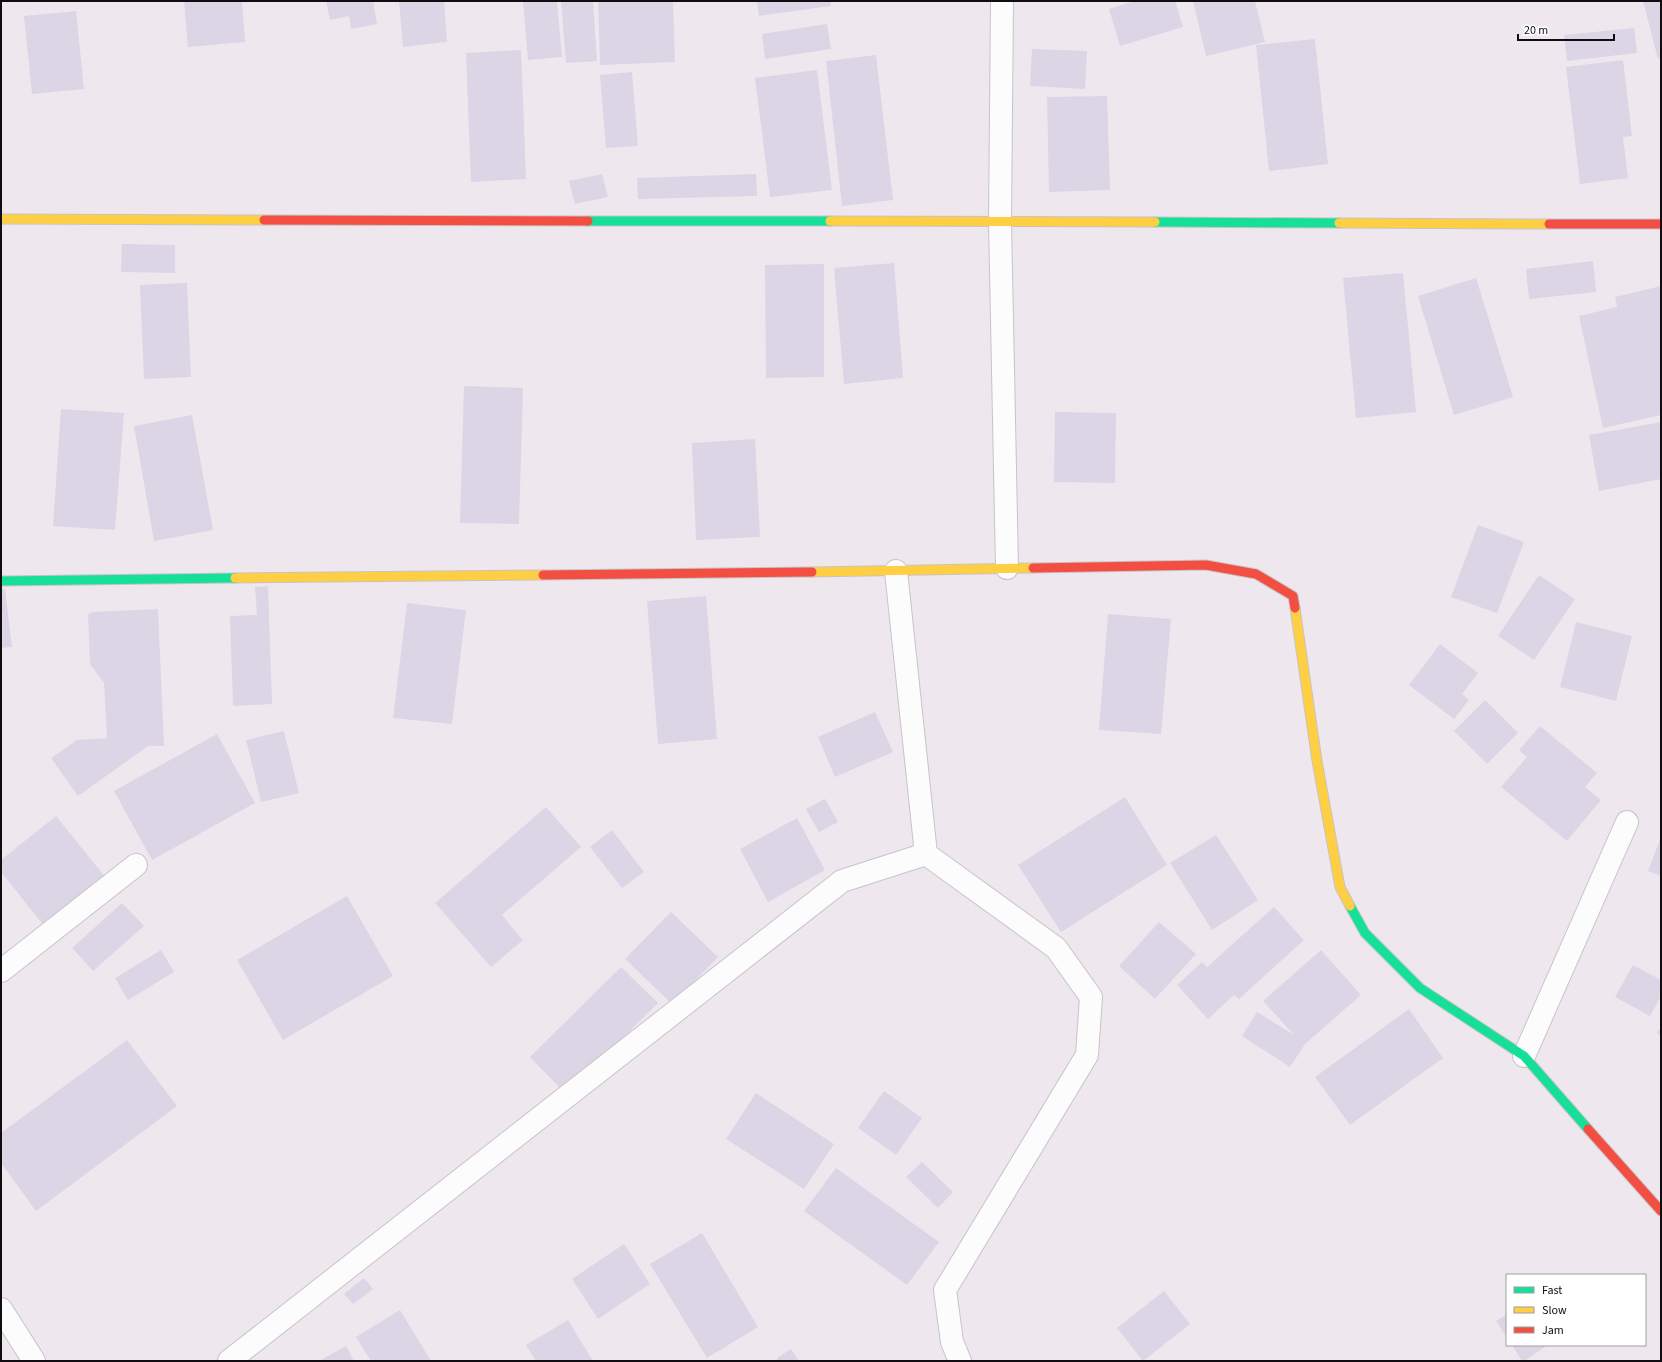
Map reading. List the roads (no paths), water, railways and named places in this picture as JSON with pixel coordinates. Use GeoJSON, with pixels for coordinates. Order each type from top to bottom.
{"type":"FeatureCollection","features":[{"type":"Feature","properties":{"kind":"street"},"geometry":{"type":"LineString","coordinates":[[1002,1],[1000,221],[1007,568]]}},
{"type":"Feature","properties":{"kind":"street"},"geometry":{"type":"LineString","coordinates":[[1,219],[1661,224]]}},
{"type":"Feature","properties":{"kind":"street"},"geometry":{"type":"LineString","coordinates":[[1,581],[896,571],[1206,565],[1256,574],[1293,596],[1317,761],[1340,887],[1365,933],[1420,988],[1524,1056],[1661,1211]]}},
{"type":"Feature","properties":{"kind":"street"},"geometry":{"type":"LineString","coordinates":[[896,571],[926,854],[1056,948],[1091,997],[1087,1055],[945,1290],[952,1342],[960,1361]]}},
{"type":"Feature","properties":{"kind":"street"},"geometry":{"type":"LineString","coordinates":[[1524,1056],[1627,822]]}},
{"type":"Feature","properties":{"kind":"street"},"geometry":{"type":"LineString","coordinates":[[230,1361],[842,881],[926,854]]}},
{"type":"Feature","properties":{"kind":"street"},"geometry":{"type":"LineString","coordinates":[[1,971],[136,865]]}},
{"type":"Feature","properties":{"kind":"street"},"geometry":{"type":"LineString","coordinates":[[1,1309],[34,1361]]}}]}
